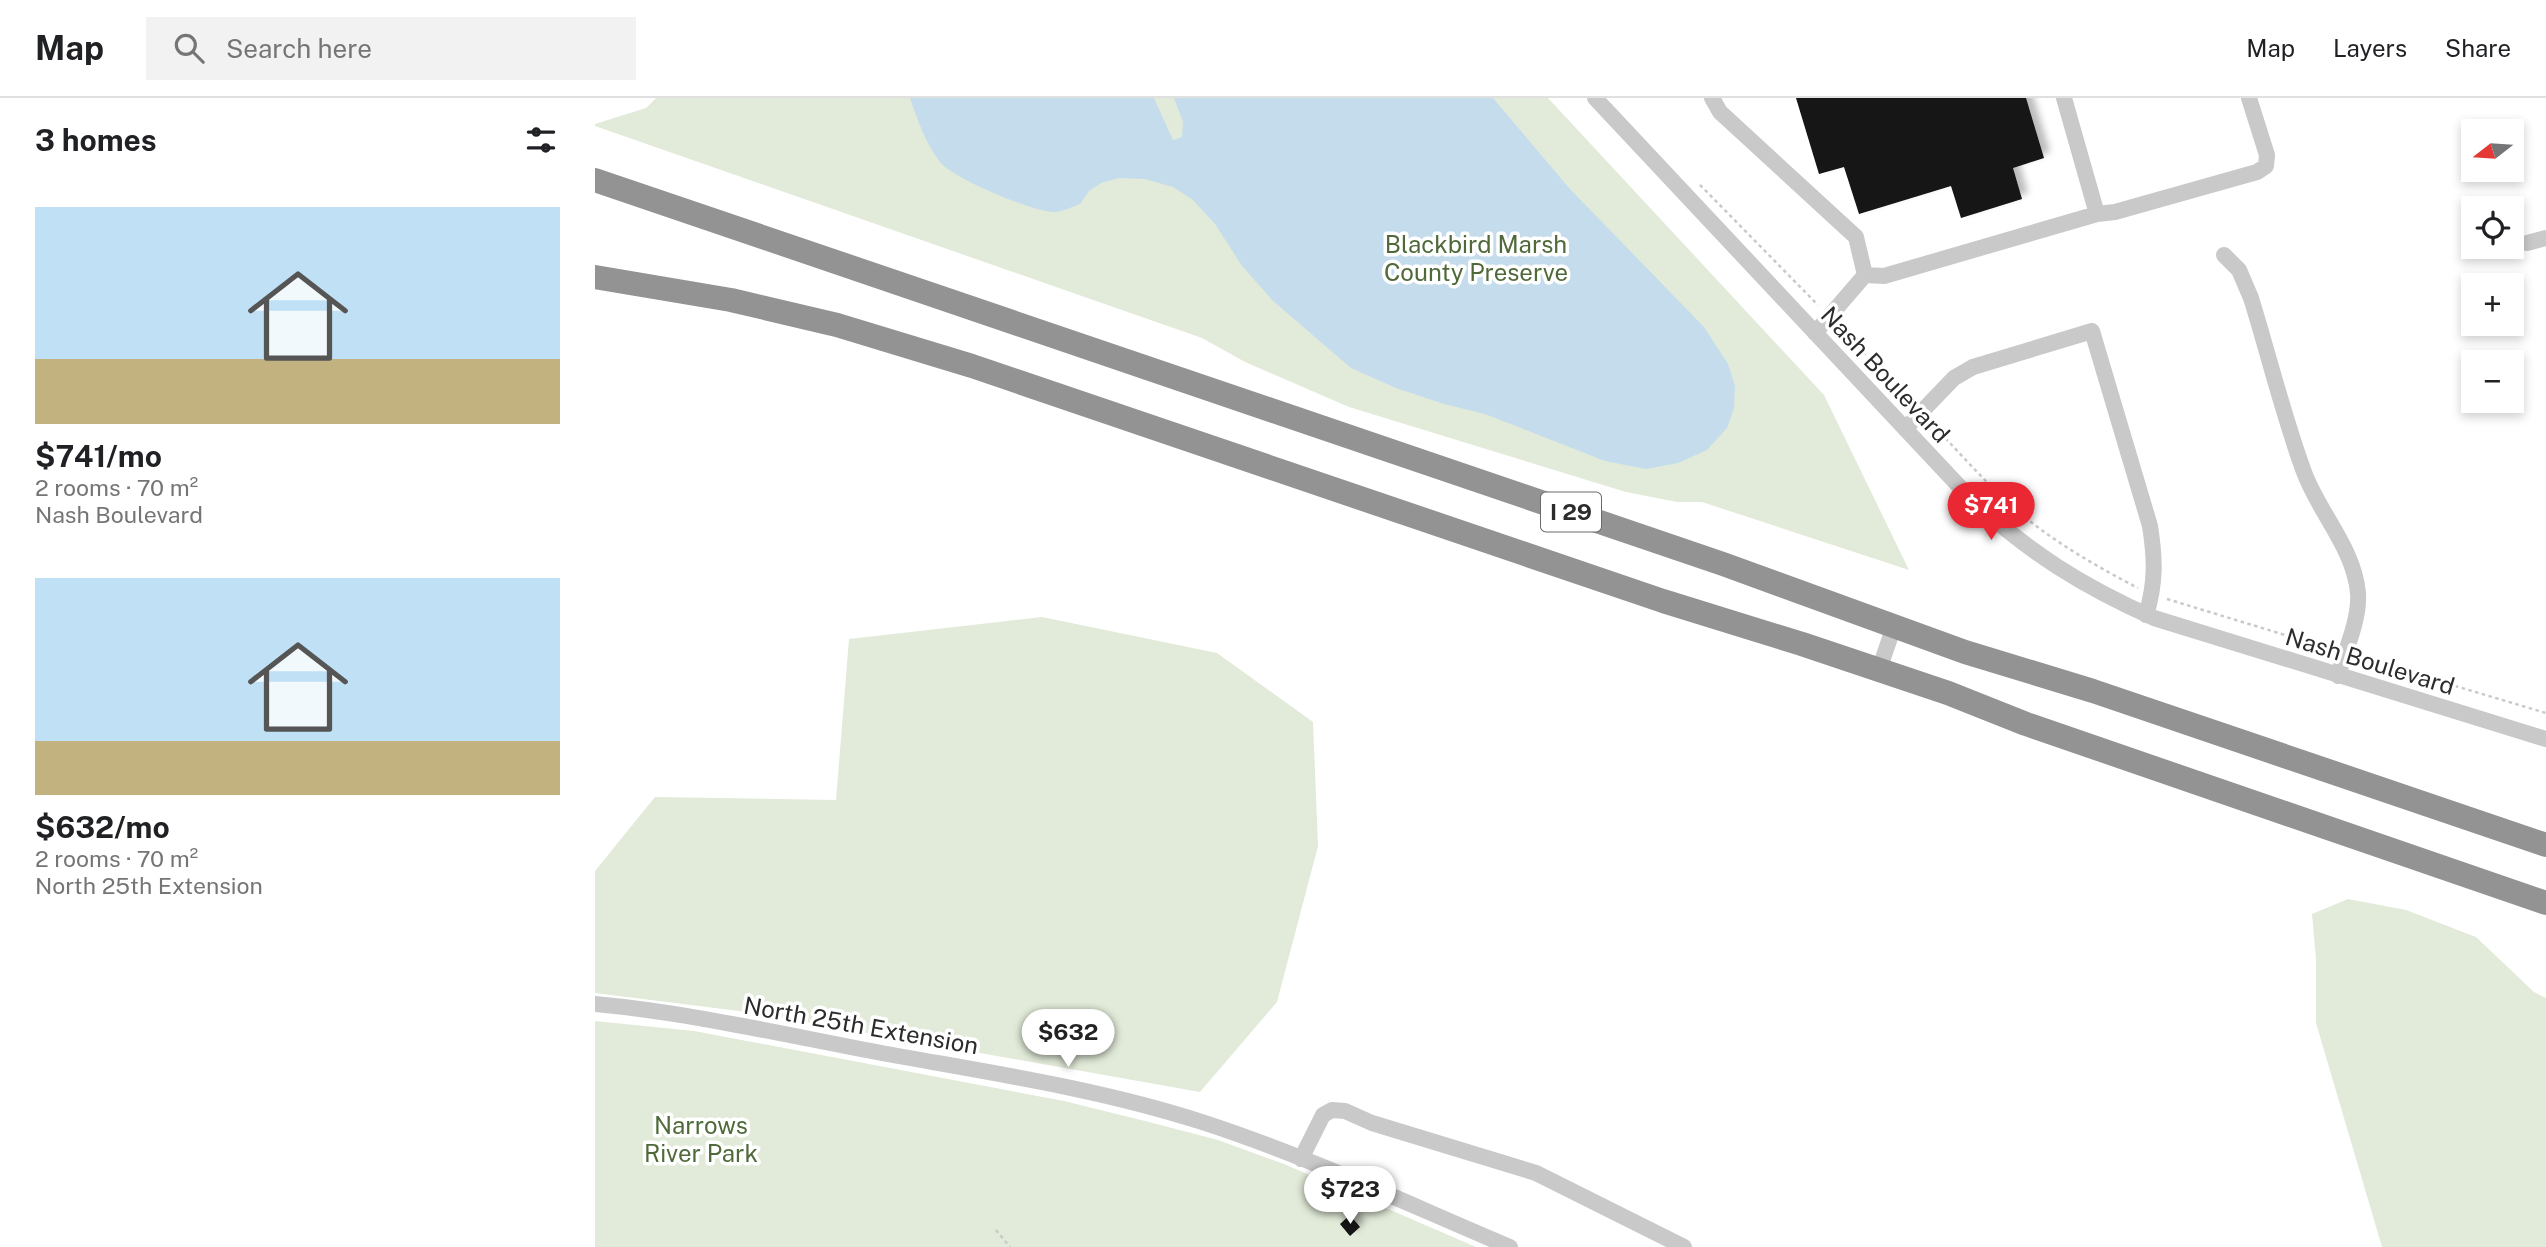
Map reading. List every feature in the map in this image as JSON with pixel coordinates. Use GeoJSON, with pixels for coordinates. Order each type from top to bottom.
{"type":"FeatureCollection","features":[{"type":"Feature","properties":{"kind":"highway","name":"I 29"},"geometry":{"type":"LineString","coordinates":[[595,180],[1723,564],[1965,652],[2106,695],[2546,845]]}},
{"type":"Feature","properties":{"kind":"highway","name":"I 29"},"geometry":{"type":"LineString","coordinates":[[595,276],[731,300],[837,325],[960,362],[1663,601],[1948,693],[2102,751],[2546,903]]}},
{"type":"Feature","properties":{"kind":"street","name":"Nash Boulevard"},"geometry":{"type":"LineString","coordinates":[[1595,98],[1972,500],[2004,529],[2066,574],[2111,600],[2180,628],[2546,739]]}},
{"type":"Feature","properties":{"kind":"street"},"geometry":{"type":"LineString","coordinates":[[1712,98],[1720,112],[1857,237],[1865,275]]}},
{"type":"Feature","properties":{"kind":"street"},"geometry":{"type":"LineString","coordinates":[[2064,98],[2097,214]]}},
{"type":"Feature","properties":{"kind":"street"},"geometry":{"type":"LineString","coordinates":[[1865,275],[1884,276],[2097,214],[2115,212],[2257,172],[2266,166],[2267,155],[2249,98]]}},
{"type":"Feature","properties":{"kind":"street"},"geometry":{"type":"LineString","coordinates":[[2527,243],[2546,238]]}},
{"type":"Feature","properties":{"kind":"street"},"geometry":{"type":"LineString","coordinates":[[2224,255],[2239,270],[2251,298],[2304,474],[2342,544],[2356,578],[2358,596],[2338,676]]}},
{"type":"Feature","properties":{"kind":"street"},"geometry":{"type":"LineString","coordinates":[[1815,333],[1865,275]]}},
{"type":"Feature","properties":{"kind":"street"},"geometry":{"type":"LineString","coordinates":[[1905,429],[1954,378],[1973,367],[2092,331],[2150,526],[2155,557],[2153,594],[2146,615]]}},
{"type":"Feature","properties":{"kind":"street"},"geometry":{"type":"LineString","coordinates":[[1879,670],[1894,626]]}},
{"type":"Feature","properties":{"kind":"street","name":"North 25th Extension"},"geometry":{"type":"LineString","coordinates":[[595,1004],[744,1027],[1062,1086],[1132,1102],[1200,1121],[1301,1159],[1510,1247]]}},
{"type":"Feature","properties":{"kind":"street"},"geometry":{"type":"LineString","coordinates":[[1301,1159],[1323,1115],[1332,1110],[1345,1111],[1372,1123],[1536,1173],[1684,1247]]}},
{"type":"Feature","properties":{"kind":"path"},"geometry":{"type":"LineString","coordinates":[[1698,183],[2004,500],[2101,569],[2179,604],[2546,713]]}},
{"type":"Feature","properties":{"kind":"path"},"geometry":{"type":"LineString","coordinates":[[996,1230],[1010,1247]]}},
{"type":"Feature","properties":{"kind":"green space","name":"Blackbird Marsh County Preserve"},"geometry":{"type":"Polygon","coordinates":[[[656,98],[1548,98],[1824,395],[1909,570],[1702,502],[1677,502],[1626,492],[1349,407],[1245,362],[1202,338],[595,126],[646,108],[656,98]]]}},
{"type":"Feature","properties":{"kind":"green space"},"geometry":{"type":"Polygon","coordinates":[[[1042,617],[1217,653],[1313,722],[1318,846],[1277,1002],[1200,1092],[755,1013],[595,993],[595,871],[655,797],[836,800],[849,639],[1042,617]]]}},
{"type":"Feature","properties":{"kind":"green space"},"geometry":{"type":"Polygon","coordinates":[[[2348,899],[2406,910],[2476,937],[2534,992],[2546,998],[2546,1247],[2382,1247],[2316,1023],[2316,960],[2312,914],[2348,899]]]}},
{"type":"Feature","properties":{"kind":"green space","name":"Narrows River Park"},"geometry":{"type":"Polygon","coordinates":[[[595,1021],[694,1031],[1064,1101],[1149,1122],[1218,1140],[1284,1164],[1476,1247],[595,1247],[595,1021]]]}},
{"type":"Feature","properties":{"kind":"water"},"geometry":{"type":"Polygon","coordinates":[[[910,98],[1154,98],[1173,140],[1182,137],[1183,122],[1174,98],[1493,98],[1569,188],[1704,327],[1728,364],[1735,386],[1734,408],[1727,428],[1707,450],[1678,463],[1646,469],[1605,461],[1485,414],[1396,388],[1351,368],[1273,301],[1242,266],[1215,224],[1193,200],[1173,187],[1145,179],[1119,178],[1101,183],[1089,191],[1080,204],[1064,210],[1054,212],[1028,206],[960,177],[940,162],[926,139],[910,98]]]}},
{"type":"Feature","properties":{"kind":"building"},"geometry":{"type":"Polygon","coordinates":[[[1796,98],[2026,98],[2044,158],[2013,168],[2022,199],[1961,218],[1951,186],[1859,214],[1844,167],[1819,174],[1796,98]]]}},
{"type":"Feature","properties":{"kind":"building"},"geometry":{"type":"Polygon","coordinates":[[[1350,1215],[1360,1227],[1350,1236],[1340,1224],[1350,1215]]]}}]}
